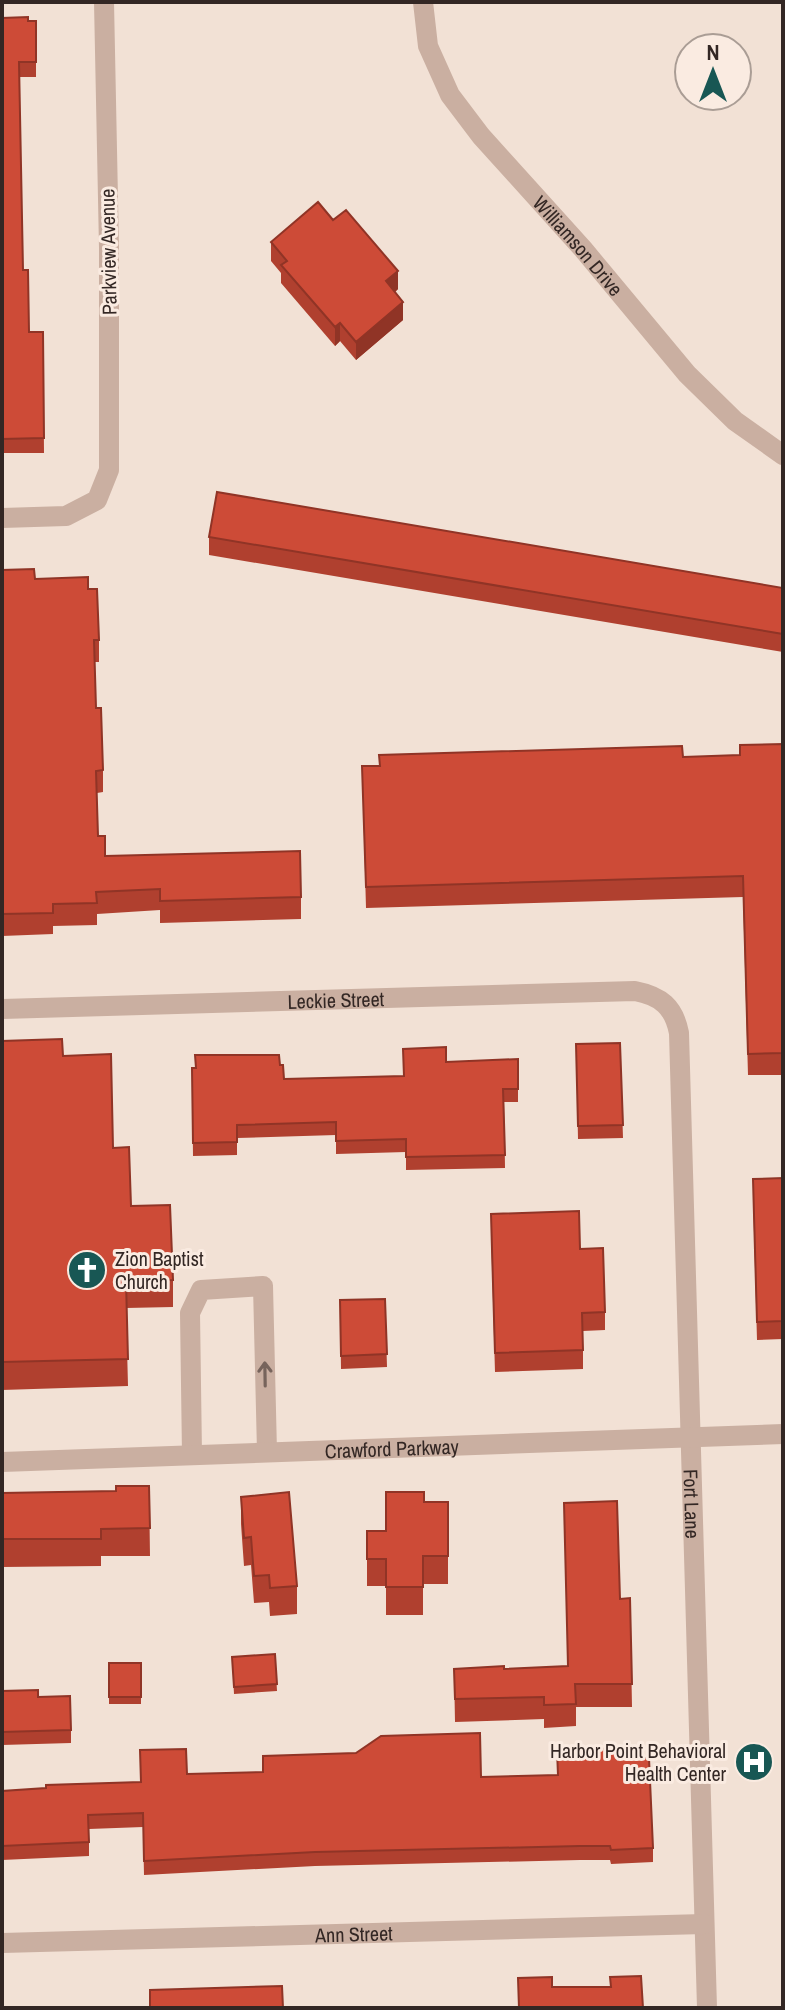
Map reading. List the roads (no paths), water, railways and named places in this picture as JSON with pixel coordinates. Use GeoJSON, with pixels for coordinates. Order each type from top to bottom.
{"type":"FeatureCollection","features":[{"type":"Feature","properties":{"kind":"street","name":"Parkview Avenue"},"geometry":{"type":"LineString","coordinates":[[2,518],[66,516],[97,500],[109,470],[104,2]]}},
{"type":"Feature","properties":{"kind":"street","name":"Williamson Drive"},"geometry":{"type":"LineString","coordinates":[[423,2],[428,46],[450,95],[481,136],[583,249],[687,374],[735,421],[783,455]]}},
{"type":"Feature","properties":{"kind":"street","name":"Leckie Street"},"geometry":{"type":"LineString","coordinates":[[2,1009],[635,991],[652,994],[666,1003]]}},
{"type":"Feature","properties":{"kind":"street","name":"Fort Lane"},"geometry":{"type":"LineString","coordinates":[[666,1003],[676,1017],[679,1033],[707,2008]]}},
{"type":"Feature","properties":{"kind":"street"},"geometry":{"type":"LineString","coordinates":[[192,1455],[190,1313],[201,1290],[263,1286],[267,1452]]}},
{"type":"Feature","properties":{"kind":"street","name":"Crawford Parkway"},"geometry":{"type":"LineString","coordinates":[[2,1462],[783,1434]]}},
{"type":"Feature","properties":{"kind":"street","name":"Ann Street"},"geometry":{"type":"LineString","coordinates":[[2,1943],[704,1924]]}},
{"type":"Feature","properties":{"kind":"place","name":"Zion Baptist Church"},"geometry":{"type":"Point","coordinates":[87,1270]}},
{"type":"Feature","properties":{"kind":"place","name":"Harbor Point Behavioral Health Center"},"geometry":{"type":"Point","coordinates":[754,1762]}}]}
